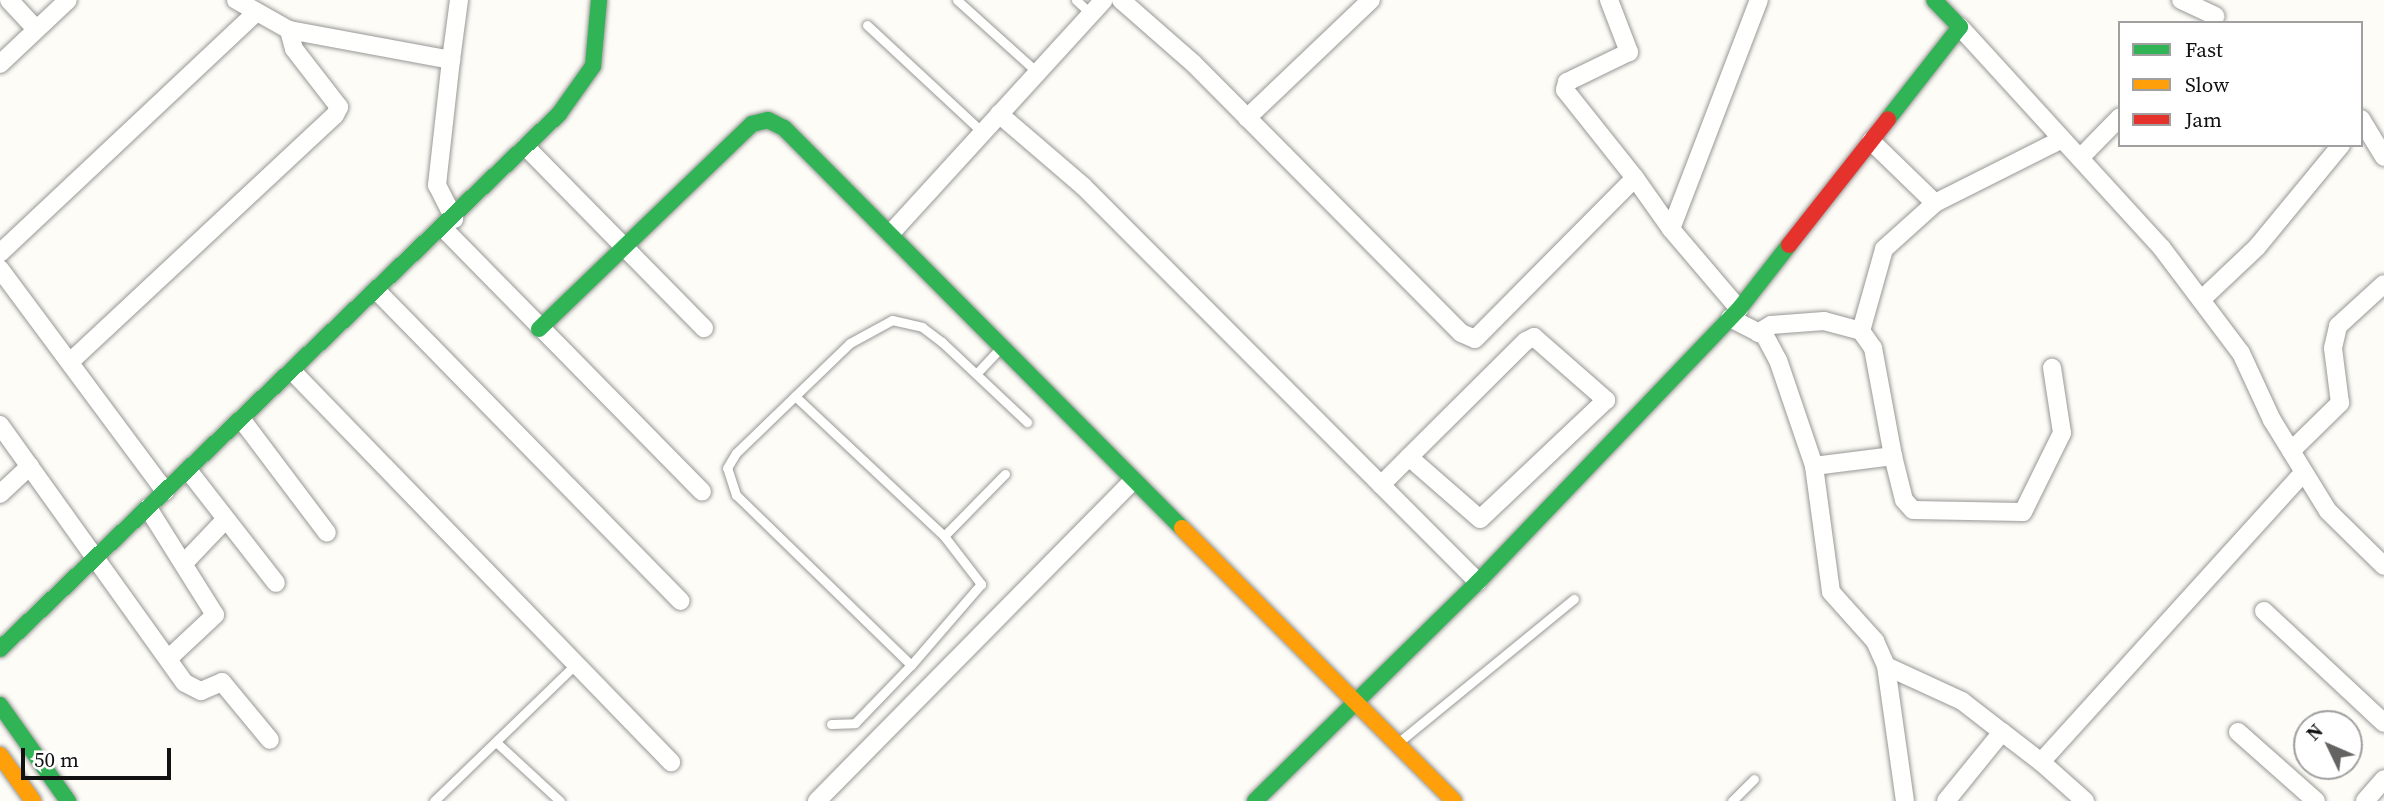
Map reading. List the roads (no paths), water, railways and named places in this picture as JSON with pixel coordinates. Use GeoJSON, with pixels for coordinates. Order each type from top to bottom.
{"type":"FeatureCollection","features":[{"type":"Feature","properties":{"kind":"street"},"geometry":{"type":"LineString","coordinates":[[9,0],[36,29]]}},
{"type":"Feature","properties":{"kind":"street"},"geometry":{"type":"LineString","coordinates":[[0,64],[68,0]]}},
{"type":"Feature","properties":{"kind":"street"},"geometry":{"type":"LineString","coordinates":[[236,0],[289,30],[451,60]]}},
{"type":"Feature","properties":{"kind":"street"},"geometry":{"type":"LineString","coordinates":[[459,0],[437,185],[449,224],[539,329],[702,492]]}},
{"type":"Feature","properties":{"kind":"street"},"geometry":{"type":"LineString","coordinates":[[0,649],[164,491],[379,293],[527,147],[587,83],[599,0]]}},
{"type":"Feature","properties":{"kind":"street"},"geometry":{"type":"LineString","coordinates":[[892,232],[1104,0]]}},
{"type":"Feature","properties":{"kind":"street"},"geometry":{"type":"LineString","coordinates":[[1121,0],[1247,118],[1461,333],[1475,339],[1635,178]]}},
{"type":"Feature","properties":{"kind":"street"},"geometry":{"type":"LineString","coordinates":[[1247,118],[1371,0]]}},
{"type":"Feature","properties":{"kind":"street"},"geometry":{"type":"LineString","coordinates":[[1609,0],[1629,52],[1567,82],[1565,90],[1635,178],[1734,314],[1758,333],[1777,360],[1814,466],[1831,592],[1875,641],[1886,666],[1905,801]]}},
{"type":"Feature","properties":{"kind":"street"},"geometry":{"type":"LineString","coordinates":[[1671,229],[1759,0]]}},
{"type":"Feature","properties":{"kind":"street"},"geometry":{"type":"LineString","coordinates":[[1934,0],[2080,158],[2201,300],[2241,353],[2291,451],[2340,527],[2384,566]]}},
{"type":"Feature","properties":{"kind":"street"},"geometry":{"type":"LineString","coordinates":[[2181,0],[2216,13]]}},
{"type":"Feature","properties":{"kind":"street"},"geometry":{"type":"LineString","coordinates":[[0,253],[257,12]]}},
{"type":"Feature","properties":{"kind":"street"},"geometry":{"type":"LineString","coordinates":[[1255,801],[1354,699],[1478,582],[1734,314],[1961,27]]}},
{"type":"Feature","properties":{"kind":"street"},"geometry":{"type":"LineString","coordinates":[[70,362],[335,115],[339,107],[294,49],[289,30]]}},
{"type":"Feature","properties":{"kind":"street"},"geometry":{"type":"LineString","coordinates":[[999,114],[1083,186],[1478,582]]}},
{"type":"Feature","properties":{"kind":"street"},"geometry":{"type":"LineString","coordinates":[[2080,158],[2118,119]]}},
{"type":"Feature","properties":{"kind":"street"},"geometry":{"type":"LineString","coordinates":[[539,329],[729,143],[768,120],[784,128],[892,232],[1132,482],[1454,801]]}},
{"type":"Feature","properties":{"kind":"street"},"geometry":{"type":"LineString","coordinates":[[2363,123],[2384,157]]}},
{"type":"Feature","properties":{"kind":"street"},"geometry":{"type":"LineString","coordinates":[[1861,331],[1884,249],[1936,203],[2062,139]]}},
{"type":"Feature","properties":{"kind":"street"},"geometry":{"type":"LineString","coordinates":[[1871,141],[1936,203]]}},
{"type":"Feature","properties":{"kind":"street"},"geometry":{"type":"LineString","coordinates":[[527,147],[704,328]]}},
{"type":"Feature","properties":{"kind":"street"},"geometry":{"type":"LineString","coordinates":[[2201,300],[2257,247],[2339,147]]}},
{"type":"Feature","properties":{"kind":"street"},"geometry":{"type":"LineString","coordinates":[[0,269],[164,491]]}},
{"type":"Feature","properties":{"kind":"street"},"geometry":{"type":"LineString","coordinates":[[2291,451],[2340,403],[2333,337],[2382,289]]}},
{"type":"Feature","properties":{"kind":"street"},"geometry":{"type":"LineString","coordinates":[[379,293],[681,601]]}},
{"type":"Feature","properties":{"kind":"street"},"geometry":{"type":"LineString","coordinates":[[1758,333],[1771,325],[1815,321],[1861,331],[1873,348],[1893,456],[1904,500],[1913,510],[2023,512],[2060,441],[2052,368]]}},
{"type":"Feature","properties":{"kind":"street"},"geometry":{"type":"LineString","coordinates":[[1381,485],[1409,457],[1534,337],[1606,400],[1480,519],[1409,457]]}},
{"type":"Feature","properties":{"kind":"street"},"geometry":{"type":"LineString","coordinates":[[294,373],[574,666],[671,762]]}},
{"type":"Feature","properties":{"kind":"street"},"geometry":{"type":"LineString","coordinates":[[242,420],[327,533]]}},
{"type":"Feature","properties":{"kind":"street"},"geometry":{"type":"LineString","coordinates":[[0,425],[192,690],[222,682],[230,688],[270,740]]}},
{"type":"Feature","properties":{"kind":"street"},"geometry":{"type":"LineString","coordinates":[[1814,466],[1893,456]]}},
{"type":"Feature","properties":{"kind":"street"},"geometry":{"type":"LineString","coordinates":[[0,494],[30,466]]}},
{"type":"Feature","properties":{"kind":"street"},"geometry":{"type":"LineString","coordinates":[[187,470],[276,583]]}},
{"type":"Feature","properties":{"kind":"street"},"geometry":{"type":"LineString","coordinates":[[2041,762],[2304,472]]}},
{"type":"Feature","properties":{"kind":"street"},"geometry":{"type":"LineString","coordinates":[[817,801],[1132,482]]}},
{"type":"Feature","properties":{"kind":"street"},"geometry":{"type":"LineString","coordinates":[[148,508],[185,562],[215,615],[169,658]]}},
{"type":"Feature","properties":{"kind":"street"},"geometry":{"type":"LineString","coordinates":[[185,562],[226,519]]}},
{"type":"Feature","properties":{"kind":"street"},"geometry":{"type":"LineString","coordinates":[[2264,611],[2384,723]]}},
{"type":"Feature","properties":{"kind":"street"},"geometry":{"type":"LineString","coordinates":[[1886,666],[1962,701],[2041,762],[2085,801]]}},
{"type":"Feature","properties":{"kind":"street"},"geometry":{"type":"LineString","coordinates":[[0,705],[68,801]]}},
{"type":"Feature","properties":{"kind":"street"},"geometry":{"type":"LineString","coordinates":[[1946,801],[2002,732]]}},
{"type":"Feature","properties":{"kind":"street"},"geometry":{"type":"LineString","coordinates":[[2238,732],[2316,801]]}},
{"type":"Feature","properties":{"kind":"street"},"geometry":{"type":"LineString","coordinates":[[0,755],[33,801]]}},
{"type":"Feature","properties":{"kind":"street"},"geometry":{"type":"LineString","coordinates":[[2365,801],[2384,779]]}},
{"type":"Feature","properties":{"kind":"lane"},"geometry":{"type":"LineString","coordinates":[[957,0],[1037,72]]}},
{"type":"Feature","properties":{"kind":"lane"},"geometry":{"type":"LineString","coordinates":[[1076,0],[1091,14]]}},
{"type":"Feature","properties":{"kind":"lane"},"geometry":{"type":"LineString","coordinates":[[867,25],[982,132]]}},
{"type":"Feature","properties":{"kind":"lane"},"geometry":{"type":"LineString","coordinates":[[911,665],[728,483],[736,453],[850,343],[892,320],[922,327],[977,373],[1027,422]]}},
{"type":"Feature","properties":{"kind":"lane"},"geometry":{"type":"LineString","coordinates":[[977,373],[1001,347]]}},
{"type":"Feature","properties":{"kind":"lane"},"geometry":{"type":"LineString","coordinates":[[795,396],[944,536],[981,584],[911,665],[855,723],[831,724]]}},
{"type":"Feature","properties":{"kind":"lane"},"geometry":{"type":"LineString","coordinates":[[944,536],[1005,474]]}},
{"type":"Feature","properties":{"kind":"lane"},"geometry":{"type":"LineString","coordinates":[[1397,743],[1574,599]]}},
{"type":"Feature","properties":{"kind":"lane"},"geometry":{"type":"LineString","coordinates":[[434,801],[574,666]]}},
{"type":"Feature","properties":{"kind":"lane"},"geometry":{"type":"LineString","coordinates":[[496,742],[560,801]]}},
{"type":"Feature","properties":{"kind":"lane"},"geometry":{"type":"LineString","coordinates":[[1732,801],[1754,779]]}}]}
